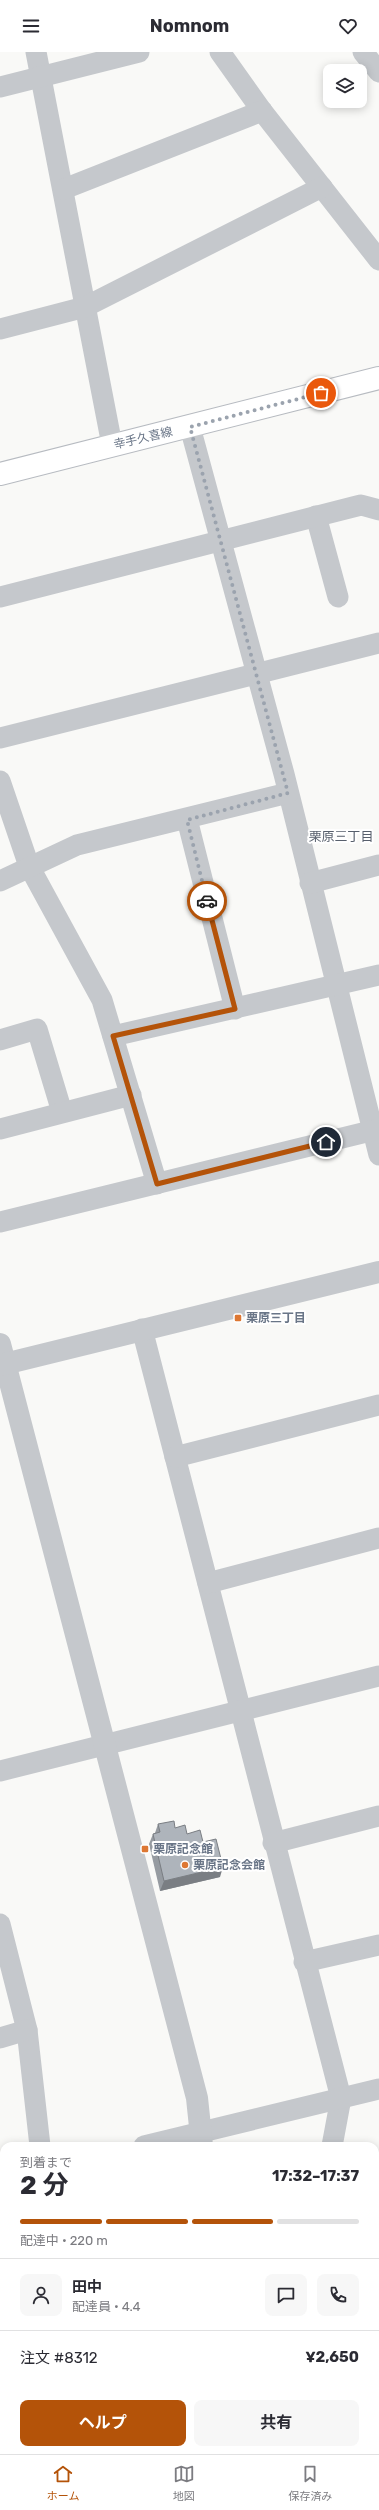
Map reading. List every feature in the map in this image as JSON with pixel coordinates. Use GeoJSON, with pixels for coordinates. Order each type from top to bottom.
{"type":"FeatureCollection","features":[{"type":"Feature","properties":{"kind":"main road","name":"幸手久喜線"},"geometry":{"type":"LineString","coordinates":[[0,474],[379,378]]}},
{"type":"Feature","properties":{"kind":"street"},"geometry":{"type":"LineString","coordinates":[[36,52],[64,189],[84,307],[112,445]]}},
{"type":"Feature","properties":{"kind":"street"},"geometry":{"type":"LineString","coordinates":[[0,87],[139,52]]}},
{"type":"Feature","properties":{"kind":"street"},"geometry":{"type":"LineString","coordinates":[[220,52],[262,111],[379,260]]}},
{"type":"Feature","properties":{"kind":"street"},"geometry":{"type":"LineString","coordinates":[[363,52],[379,72]]}},
{"type":"Feature","properties":{"kind":"street"},"geometry":{"type":"LineString","coordinates":[[64,189],[262,111]]}},
{"type":"Feature","properties":{"kind":"street"},"geometry":{"type":"LineString","coordinates":[[0,329],[84,307],[322,187]]}},
{"type":"Feature","properties":{"kind":"street"},"geometry":{"type":"LineString","coordinates":[[190,427],[258,675],[336,986],[376,1130],[379,1155]]}},
{"type":"Feature","properties":{"kind":"street"},"geometry":{"type":"LineString","coordinates":[[0,597],[316,516],[361,506],[379,510]]}},
{"type":"Feature","properties":{"kind":"street"},"geometry":{"type":"LineString","coordinates":[[316,516],[338,597]]}},
{"type":"Feature","properties":{"kind":"street"},"geometry":{"type":"LineString","coordinates":[[0,738],[258,675],[379,643]]}},
{"type":"Feature","properties":{"kind":"street"},"geometry":{"type":"LineString","coordinates":[[0,781],[29,866],[102,1000],[157,1184]]}},
{"type":"Feature","properties":{"kind":"street"},"geometry":{"type":"LineString","coordinates":[[0,881],[29,866],[77,845],[187,820],[288,793]]}},
{"type":"Feature","properties":{"kind":"street"},"geometry":{"type":"LineString","coordinates":[[187,820],[235,1009]]}},
{"type":"Feature","properties":{"kind":"street"},"geometry":{"type":"LineString","coordinates":[[310,883],[379,865]]}},
{"type":"Feature","properties":{"kind":"street"},"geometry":{"type":"LineString","coordinates":[[113,1036],[336,986],[379,974]]}},
{"type":"Feature","properties":{"kind":"street"},"geometry":{"type":"LineString","coordinates":[[0,1040],[37,1029],[62,1112]]}},
{"type":"Feature","properties":{"kind":"street"},"geometry":{"type":"LineString","coordinates":[[0,1129],[131,1095]]}},
{"type":"Feature","properties":{"kind":"street"},"geometry":{"type":"LineString","coordinates":[[0,1222],[376,1130]]}},
{"type":"Feature","properties":{"kind":"street"},"geometry":{"type":"LineString","coordinates":[[202,2139],[197,2098],[105,1744],[2,1358],[142,1329],[379,1272]]}},
{"type":"Feature","properties":{"kind":"street"},"geometry":{"type":"LineString","coordinates":[[142,1329],[242,1710],[273,1843],[341,2098],[333,2142]]}},
{"type":"Feature","properties":{"kind":"street"},"geometry":{"type":"LineString","coordinates":[[175,1457],[379,1405]]}},
{"type":"Feature","properties":{"kind":"street"},"geometry":{"type":"LineString","coordinates":[[208,1583],[379,1538]]}},
{"type":"Feature","properties":{"kind":"street"},"geometry":{"type":"LineString","coordinates":[[0,1771],[379,1676]]}},
{"type":"Feature","properties":{"kind":"street"},"geometry":{"type":"LineString","coordinates":[[273,1843],[379,1816]]}},
{"type":"Feature","properties":{"kind":"street"},"geometry":{"type":"LineString","coordinates":[[0,1924],[27,2030],[40,2142]]}},
{"type":"Feature","properties":{"kind":"street"},"geometry":{"type":"LineString","coordinates":[[304,1962],[379,1945]]}},
{"type":"Feature","properties":{"kind":"street"},"geometry":{"type":"LineString","coordinates":[[0,2038],[27,2030]]}},
{"type":"Feature","properties":{"kind":"street"},"geometry":{"type":"LineString","coordinates":[[177,2142],[202,2139],[341,2098],[379,2089]]}},
{"type":"Feature","properties":{"kind":"building","name":"栗原記念会館"},"geometry":{"type":"Polygon","coordinates":[[[174,1821],[175,1828],[185,1825],[187,1834],[200,1830],[203,1842],[216,1839],[223,1867],[164,1881],[153,1834],[160,1832],[158,1824],[174,1821]]]}},
{"type":"Feature","properties":{"kind":"way so far"},"geometry":{"type":"LineString","coordinates":[[207,901],[187,820],[288,793],[222,540],[190,427],[321,393]]}},
{"type":"Feature","properties":{"kind":"place","name":"栗原三丁目"},"geometry":{"type":"Point","coordinates":[238,1318]}},
{"type":"Feature","properties":{"kind":"place","name":"栗原記念館"},"geometry":{"type":"Point","coordinates":[145,1849]}},
{"type":"Feature","properties":{"kind":"place","name":"栗原記念会館"},"geometry":{"type":"Point","coordinates":[185,1865]}},
{"type":"Feature","properties":{"kind":"district","name":"栗原三丁目"},"geometry":{"type":"Point","coordinates":[341,836]}},
{"type":"Feature","properties":{"kind":"route"},"geometry":{"type":"LineString","coordinates":[[207,901],[235,1009],[113,1036],[157,1184],[326,1142]]}}]}
